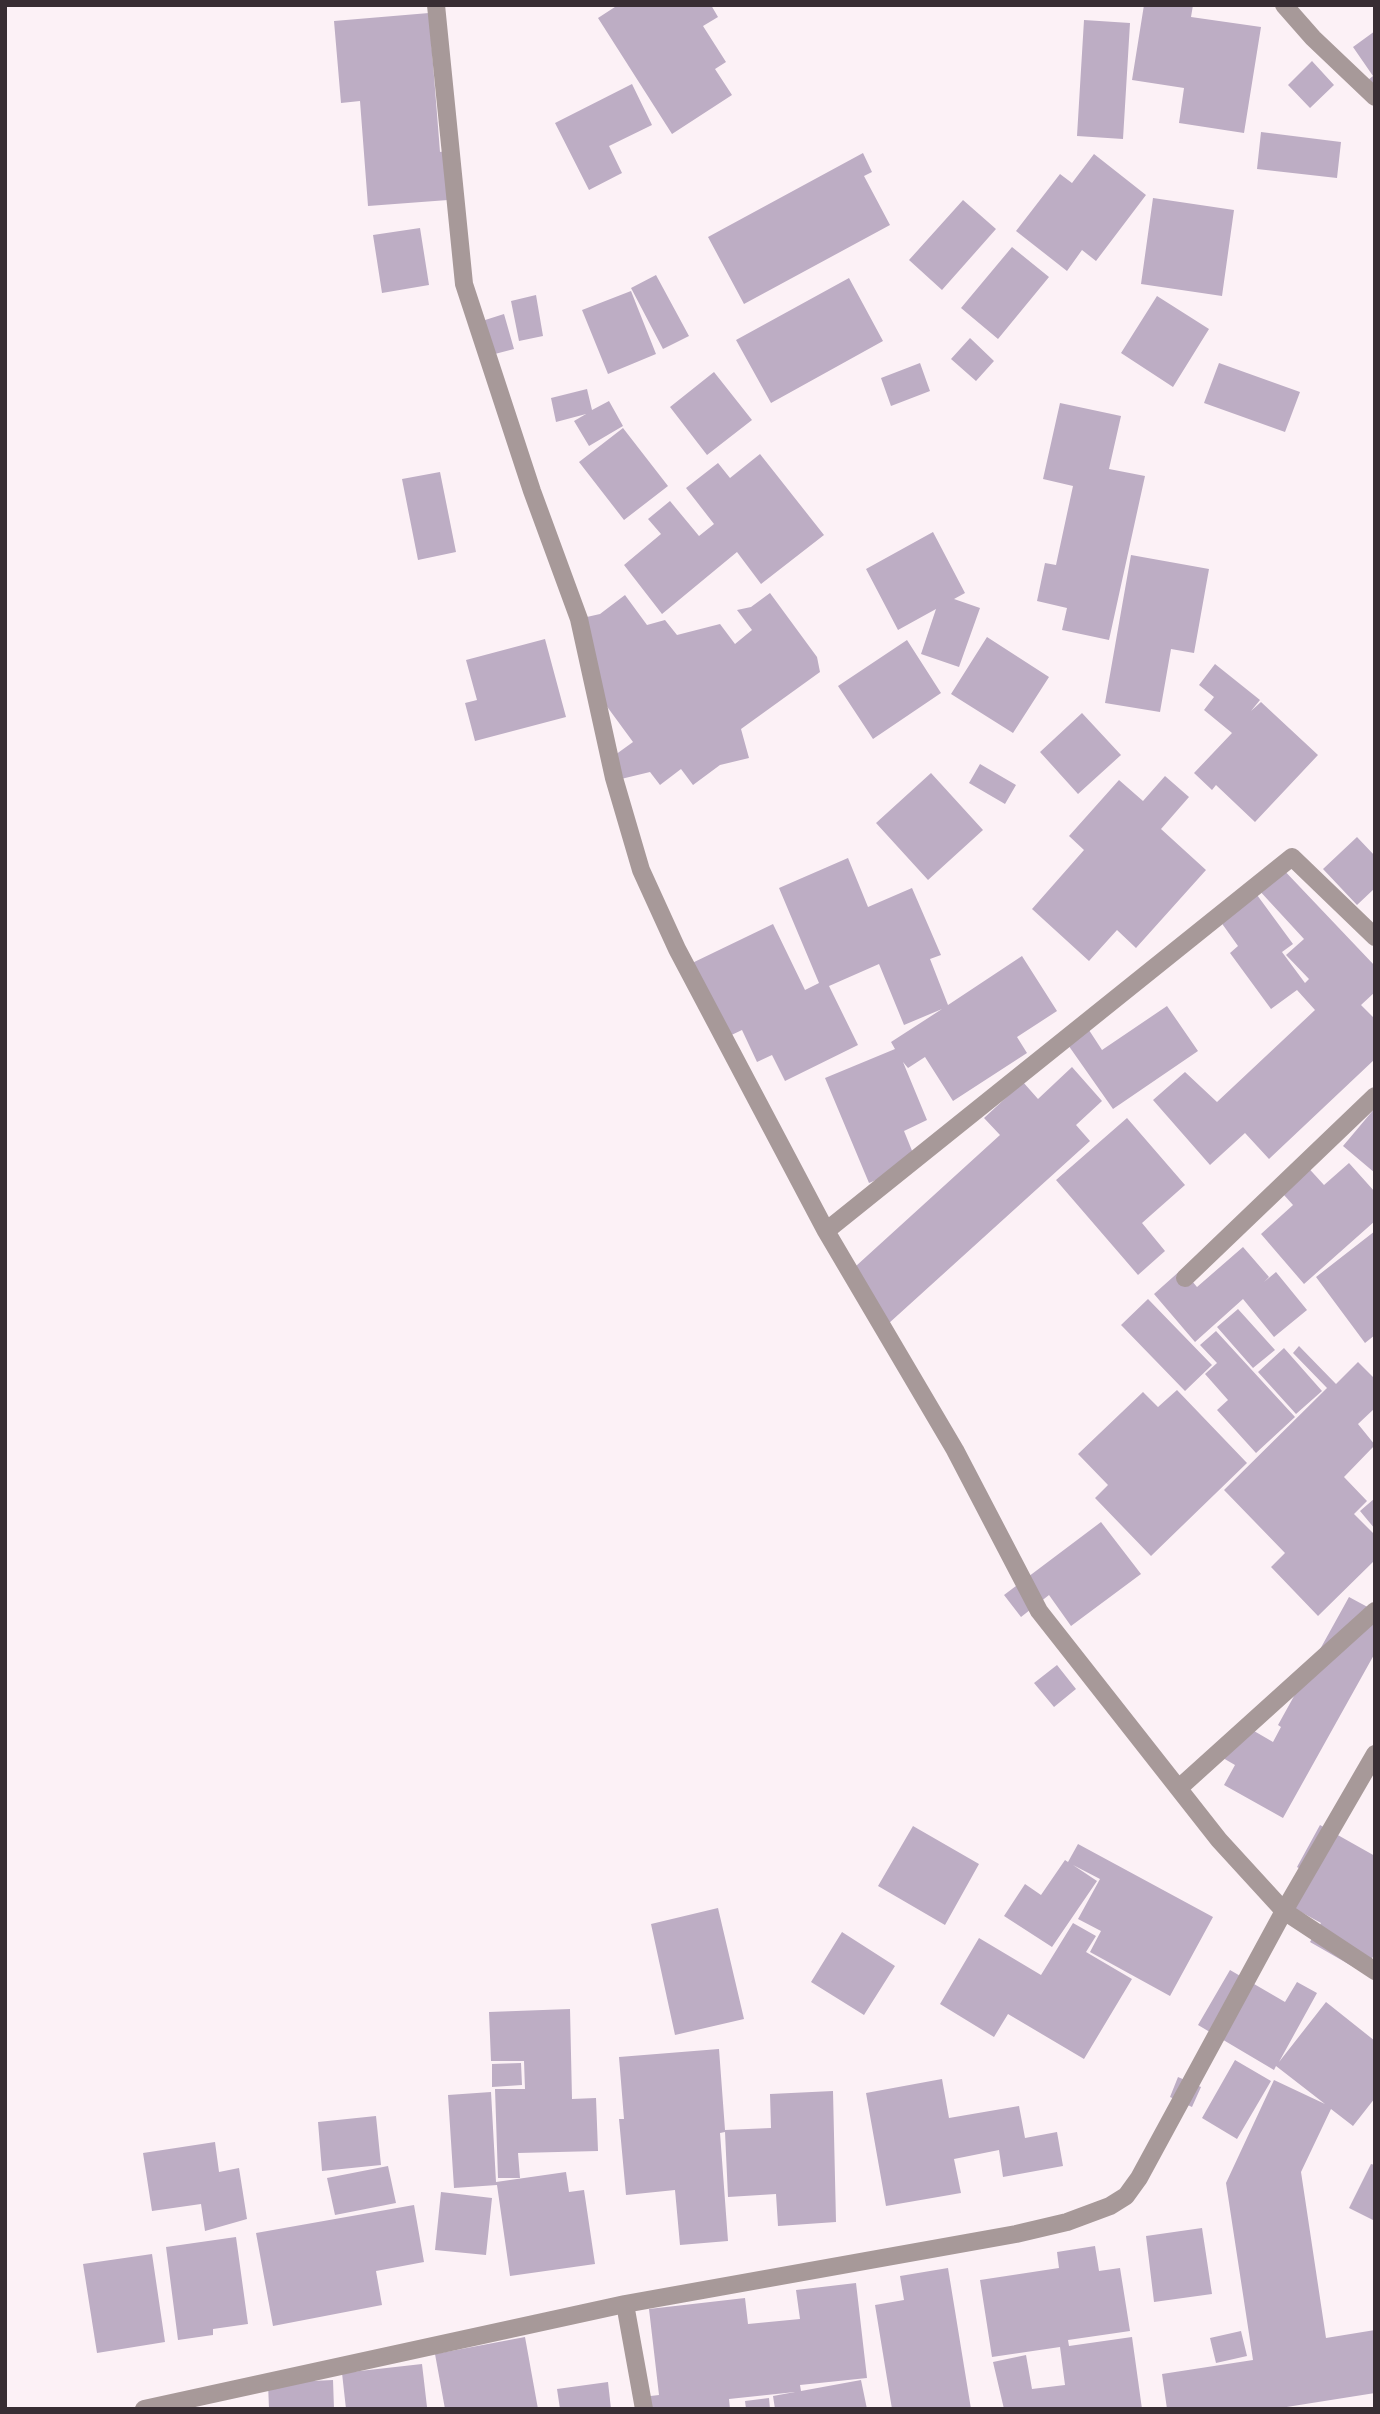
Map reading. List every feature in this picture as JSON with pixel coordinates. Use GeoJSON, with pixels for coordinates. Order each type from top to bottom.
{"type":"FeatureCollection","features":[{"type":"Feature","properties":{"kind":"street"},"geometry":{"type":"LineString","coordinates":[[436,5],[464,284],[528,479],[579,619],[614,778],[641,870],[677,950],[827,1231],[955,1450],[1039,1611],[1219,1840],[1283,1911],[1375,1971]]}},
{"type":"Feature","properties":{"kind":"street"},"geometry":{"type":"LineString","coordinates":[[1284,5],[1312,38],[1375,97]]}},
{"type":"Feature","properties":{"kind":"street"},"geometry":{"type":"LineString","coordinates":[[827,1231],[1292,857],[1375,937]]}},
{"type":"Feature","properties":{"kind":"street"},"geometry":{"type":"LineString","coordinates":[[1185,1278],[1375,1096]]}},
{"type":"Feature","properties":{"kind":"street"},"geometry":{"type":"LineString","coordinates":[[1179,1788],[1375,1611]]}},
{"type":"Feature","properties":{"kind":"street"},"geometry":{"type":"LineString","coordinates":[[144,2409],[625,2304],[1016,2234],[1067,2222],[1111,2206],[1126,2196],[1139,2178],[1283,1911],[1375,1754]]}},
{"type":"Feature","properties":{"kind":"street"},"geometry":{"type":"LineString","coordinates":[[625,2304],[644,2409]]}},
{"type":"Feature","properties":{"kind":"building"},"geometry":{"type":"Polygon","coordinates":[[[618,5],[711,5],[718,17],[703,26],[726,62],[715,69],[732,95],[672,134],[598,18],[618,5]]]}},
{"type":"Feature","properties":{"kind":"building"},"geometry":{"type":"Polygon","coordinates":[[[1144,5],[1193,5],[1191,17],[1261,27],[1244,133],[1179,123],[1184,88],[1132,80],[1144,5]]]}},
{"type":"Feature","properties":{"kind":"building"},"geometry":{"type":"Polygon","coordinates":[[[429,13],[440,152],[445,151],[448,200],[368,206],[360,101],[341,103],[334,21],[429,13]]]}},
{"type":"Feature","properties":{"kind":"building"},"geometry":{"type":"Polygon","coordinates":[[[1084,20],[1130,23],[1123,139],[1077,136],[1084,20]]]}},
{"type":"Feature","properties":{"kind":"building"},"geometry":{"type":"Polygon","coordinates":[[[1375,31],[1375,89],[1368,80],[1373,76],[1353,47],[1375,31]]]}},
{"type":"Feature","properties":{"kind":"building"},"geometry":{"type":"Polygon","coordinates":[[[1312,61],[1334,85],[1310,108],[1288,85],[1312,61]]]}},
{"type":"Feature","properties":{"kind":"building"},"geometry":{"type":"Polygon","coordinates":[[[632,84],[652,125],[609,146],[622,173],[589,190],[555,123],[632,84]]]}},
{"type":"Feature","properties":{"kind":"building"},"geometry":{"type":"Polygon","coordinates":[[[1261,132],[1341,142],[1337,178],[1257,169],[1261,132]]]}},
{"type":"Feature","properties":{"kind":"building"},"geometry":{"type":"Polygon","coordinates":[[[863,153],[872,172],[864,176],[890,225],[744,304],[708,237],[863,153]]]}},
{"type":"Feature","properties":{"kind":"building"},"geometry":{"type":"Polygon","coordinates":[[[1094,154],[1146,195],[1096,261],[1082,250],[1067,271],[1016,231],[1060,174],[1072,183],[1094,154]]]}},
{"type":"Feature","properties":{"kind":"building"},"geometry":{"type":"Polygon","coordinates":[[[1153,198],[1234,210],[1222,296],[1141,284],[1153,198]]]}},
{"type":"Feature","properties":{"kind":"building"},"geometry":{"type":"Polygon","coordinates":[[[963,200],[996,229],[942,290],[909,260],[963,200]]]}},
{"type":"Feature","properties":{"kind":"building"},"geometry":{"type":"Polygon","coordinates":[[[420,228],[429,285],[382,293],[373,235],[420,228]]]}},
{"type":"Feature","properties":{"kind":"building"},"geometry":{"type":"Polygon","coordinates":[[[1012,247],[1049,277],[998,339],[961,308],[1012,247]]]}},
{"type":"Feature","properties":{"kind":"building"},"geometry":{"type":"Polygon","coordinates":[[[656,275],[689,336],[663,349],[631,288],[656,275]]]}},
{"type":"Feature","properties":{"kind":"building"},"geometry":{"type":"Polygon","coordinates":[[[849,278],[883,341],[771,403],[736,340],[849,278]]]}},
{"type":"Feature","properties":{"kind":"building"},"geometry":{"type":"Polygon","coordinates":[[[631,291],[656,354],[608,374],[582,310],[631,291]]]}},
{"type":"Feature","properties":{"kind":"building"},"geometry":{"type":"Polygon","coordinates":[[[536,295],[543,336],[519,341],[511,301],[536,295]]]}},
{"type":"Feature","properties":{"kind":"building"},"geometry":{"type":"Polygon","coordinates":[[[1157,296],[1209,329],[1173,387],[1121,353],[1157,296]]]}},
{"type":"Feature","properties":{"kind":"building"},"geometry":{"type":"Polygon","coordinates":[[[504,314],[514,349],[491,355],[482,321],[504,314]]]}},
{"type":"Feature","properties":{"kind":"building"},"geometry":{"type":"Polygon","coordinates":[[[970,338],[994,361],[976,381],[951,359],[970,338]]]}},
{"type":"Feature","properties":{"kind":"building"},"geometry":{"type":"Polygon","coordinates":[[[920,363],[930,391],[891,406],[881,378],[920,363]]]}},
{"type":"Feature","properties":{"kind":"building"},"geometry":{"type":"Polygon","coordinates":[[[1219,363],[1300,392],[1285,432],[1204,403],[1219,363]]]}},
{"type":"Feature","properties":{"kind":"building"},"geometry":{"type":"Polygon","coordinates":[[[714,372],[752,420],[707,455],[670,407],[714,372]]]}},
{"type":"Feature","properties":{"kind":"building"},"geometry":{"type":"Polygon","coordinates":[[[587,389],[592,410],[609,401],[623,426],[589,446],[574,421],[586,414],[556,422],[551,398],[587,389]]]}},
{"type":"Feature","properties":{"kind":"building"},"geometry":{"type":"Polygon","coordinates":[[[1060,403],[1121,416],[1109,469],[1145,476],[1109,640],[1062,630],[1067,608],[1037,601],[1045,563],[1056,565],[1073,486],[1043,479],[1060,403]]]}},
{"type":"Feature","properties":{"kind":"building"},"geometry":{"type":"Polygon","coordinates":[[[623,428],[668,486],[624,520],[579,462],[623,428]]]}},
{"type":"Feature","properties":{"kind":"building"},"geometry":{"type":"Polygon","coordinates":[[[760,454],[824,535],[761,584],[737,552],[662,614],[624,565],[661,534],[648,519],[670,501],[699,536],[714,524],[686,488],[718,463],[730,478],[760,454]]]}},
{"type":"Feature","properties":{"kind":"building"},"geometry":{"type":"Polygon","coordinates":[[[440,472],[456,552],[418,560],[402,479],[440,472]]]}},
{"type":"Feature","properties":{"kind":"building"},"geometry":{"type":"Polygon","coordinates":[[[933,532],[965,593],[954,599],[980,608],[959,667],[921,654],[936,609],[898,630],[866,569],[933,532]]]}},
{"type":"Feature","properties":{"kind":"building"},"geometry":{"type":"Polygon","coordinates":[[[1131,555],[1209,569],[1194,653],[1171,649],[1160,712],[1105,703],[1131,555]]]}},
{"type":"Feature","properties":{"kind":"building"},"geometry":{"type":"Polygon","coordinates":[[[770,593],[817,657],[820,672],[741,729],[749,758],[720,765],[693,785],[681,769],[660,785],[650,772],[621,779],[615,755],[633,742],[600,697],[578,619],[600,614],[625,595],[647,625],[665,620],[677,635],[720,624],[735,644],[752,630],[737,610],[751,607],[770,593]]]}},
{"type":"Feature","properties":{"kind":"building"},"geometry":{"type":"Polygon","coordinates":[[[987,637],[1049,677],[1013,733],[951,694],[987,637]]]}},
{"type":"Feature","properties":{"kind":"building"},"geometry":{"type":"Polygon","coordinates":[[[545,639],[566,717],[475,741],[465,703],[477,700],[466,660],[545,639]]]}},
{"type":"Feature","properties":{"kind":"building"},"geometry":{"type":"Polygon","coordinates":[[[907,640],[941,693],[873,739],[838,686],[907,640]]]}},
{"type":"Feature","properties":{"kind":"building"},"geometry":{"type":"Polygon","coordinates":[[[1215,664],[1260,700],[1251,711],[1261,702],[1318,755],[1255,822],[1216,785],[1212,790],[1194,773],[1232,733],[1204,710],[1214,697],[1199,685],[1215,664]]]}},
{"type":"Feature","properties":{"kind":"building"},"geometry":{"type":"Polygon","coordinates":[[[1082,713],[1121,755],[1078,794],[1040,752],[1082,713]]]}},
{"type":"Feature","properties":{"kind":"building"},"geometry":{"type":"Polygon","coordinates":[[[980,764],[1016,785],[1005,804],[969,783],[980,764]]]}},
{"type":"Feature","properties":{"kind":"building"},"geometry":{"type":"Polygon","coordinates":[[[931,773],[983,830],[928,880],[876,823],[931,773]]]}},
{"type":"Feature","properties":{"kind":"building"},"geometry":{"type":"Polygon","coordinates":[[[1165,776],[1189,797],[1161,829],[1206,870],[1136,948],[1117,930],[1089,961],[1032,909],[1084,850],[1069,836],[1119,780],[1143,801],[1165,776]]]}},
{"type":"Feature","properties":{"kind":"building"},"geometry":{"type":"Polygon","coordinates":[[[1357,837],[1375,856],[1375,888],[1357,905],[1323,869],[1357,837]]]}},
{"type":"Feature","properties":{"kind":"building"},"geometry":{"type":"Polygon","coordinates":[[[848,858],[868,907],[912,888],[941,955],[930,959],[948,1005],[1022,956],[1057,1011],[1017,1037],[1027,1053],[953,1101],[925,1057],[908,1068],[903,1062],[927,1120],[904,1131],[917,1163],[869,1183],[825,1078],[895,1049],[891,1042],[942,1009],[904,1025],[879,964],[829,986],[858,1045],[785,1081],[772,1055],[757,1062],[742,1030],[723,1039],[688,965],[773,924],[805,990],[819,983],[779,888],[848,858]]]}},
{"type":"Feature","properties":{"kind":"building"},"geometry":{"type":"Polygon","coordinates":[[[1280,866],[1375,966],[1375,992],[1361,1005],[1375,1019],[1375,1059],[1269,1159],[1245,1133],[1210,1165],[1153,1100],[1185,1072],[1217,1102],[1315,1010],[1297,990],[1271,1009],[1230,953],[1238,946],[1213,911],[1249,884],[1293,944],[1282,952],[1305,983],[1309,979],[1286,955],[1304,939],[1257,888],[1280,866]]]}},
{"type":"Feature","properties":{"kind":"building"},"geometry":{"type":"Polygon","coordinates":[[[1167,1006],[1198,1051],[1113,1109],[1066,1042],[1087,1027],[1102,1050],[1167,1006]]]}},
{"type":"Feature","properties":{"kind":"building"},"geometry":{"type":"Polygon","coordinates":[[[1072,1067],[1102,1101],[1076,1125],[1090,1141],[888,1324],[845,1276],[1000,1135],[984,1118],[1023,1082],[1038,1099],[1072,1067]]]}},
{"type":"Feature","properties":{"kind":"building"},"geometry":{"type":"Polygon","coordinates":[[[1375,1108],[1375,1173],[1343,1146],[1375,1108]]]}},
{"type":"Feature","properties":{"kind":"building"},"geometry":{"type":"Polygon","coordinates":[[[1127,1118],[1185,1185],[1142,1223],[1165,1251],[1138,1275],[1056,1180],[1127,1118]]]}},
{"type":"Feature","properties":{"kind":"building"},"geometry":{"type":"Polygon","coordinates":[[[1303,1162],[1324,1185],[1349,1163],[1375,1192],[1375,1221],[1304,1284],[1261,1234],[1293,1205],[1275,1185],[1303,1162]]]}},
{"type":"Feature","properties":{"kind":"building"},"geometry":{"type":"Polygon","coordinates":[[[1375,1231],[1375,1335],[1365,1343],[1316,1277],[1375,1231]]]}},
{"type":"Feature","properties":{"kind":"building"},"geometry":{"type":"Polygon","coordinates":[[[1243,1247],[1269,1277],[1264,1282],[1276,1272],[1307,1310],[1274,1337],[1243,1299],[1195,1342],[1154,1294],[1182,1269],[1197,1287],[1243,1247]]]}},
{"type":"Feature","properties":{"kind":"building"},"geometry":{"type":"Polygon","coordinates":[[[1148,1299],[1212,1365],[1185,1391],[1121,1325],[1148,1299]]]}},
{"type":"Feature","properties":{"kind":"building"},"geometry":{"type":"Polygon","coordinates":[[[1238,1309],[1275,1350],[1253,1368],[1217,1327],[1238,1309]]]}},
{"type":"Feature","properties":{"kind":"building"},"geometry":{"type":"Polygon","coordinates":[[[1216,1331],[1295,1417],[1256,1453],[1217,1410],[1228,1400],[1205,1374],[1217,1363],[1200,1345],[1216,1331]]]}},
{"type":"Feature","properties":{"kind":"building"},"geometry":{"type":"Polygon","coordinates":[[[1299,1346],[1336,1384],[1358,1362],[1375,1379],[1375,1408],[1358,1424],[1375,1445],[1344,1477],[1367,1501],[1354,1514],[1375,1535],[1375,1560],[1318,1616],[1271,1567],[1285,1553],[1224,1490],[1327,1388],[1293,1353],[1299,1346]]]}},
{"type":"Feature","properties":{"kind":"building"},"geometry":{"type":"Polygon","coordinates":[[[1284,1348],[1322,1391],[1296,1414],[1258,1372],[1284,1348]]]}},
{"type":"Feature","properties":{"kind":"building"},"geometry":{"type":"Polygon","coordinates":[[[1177,1390],[1247,1463],[1151,1556],[1095,1498],[1108,1485],[1078,1454],[1143,1392],[1158,1407],[1177,1390]]]}},
{"type":"Feature","properties":{"kind":"building"},"geometry":{"type":"Polygon","coordinates":[[[1375,1498],[1375,1529],[1360,1511],[1375,1498]]]}},
{"type":"Feature","properties":{"kind":"building"},"geometry":{"type":"Polygon","coordinates":[[[1101,1522],[1141,1574],[1071,1626],[1049,1595],[1021,1617],[1004,1595],[1101,1522]]]}},
{"type":"Feature","properties":{"kind":"building"},"geometry":{"type":"Polygon","coordinates":[[[1349,1597],[1375,1611],[1375,1653],[1283,1818],[1224,1785],[1235,1765],[1223,1758],[1242,1724],[1273,1742],[1281,1727],[1278,1725],[1349,1597]]]}},
{"type":"Feature","properties":{"kind":"building"},"geometry":{"type":"Polygon","coordinates":[[[1057,1665],[1076,1689],[1054,1707],[1034,1683],[1057,1665]]]}},
{"type":"Feature","properties":{"kind":"building"},"geometry":{"type":"Polygon","coordinates":[[[1320,1825],[1375,1856],[1375,1953],[1364,1973],[1310,1942],[1321,1923],[1290,1906],[1308,1874],[1297,1867],[1320,1825]]]}},
{"type":"Feature","properties":{"kind":"building"},"geometry":{"type":"Polygon","coordinates":[[[913,1826],[979,1864],[945,1925],[878,1886],[913,1826]]]}},
{"type":"Feature","properties":{"kind":"building"},"geometry":{"type":"Polygon","coordinates":[[[1078,1844],[1213,1917],[1170,1996],[1090,1952],[1101,1931],[1078,1919],[1100,1879],[1073,1865],[1097,1881],[1052,1947],[1004,1916],[1025,1884],[1041,1895],[1065,1860],[1068,1862],[1078,1844]]]}},
{"type":"Feature","properties":{"kind":"building"},"geometry":{"type":"Polygon","coordinates":[[[718,1908],[744,2019],[675,2035],[651,1924],[718,1908]]]}},
{"type":"Feature","properties":{"kind":"building"},"geometry":{"type":"Polygon","coordinates":[[[1073,1923],[1096,1936],[1086,1952],[1132,1979],[1084,2059],[1008,2014],[994,2037],[940,2004],[979,1938],[1041,1975],[1073,1923]]]}},
{"type":"Feature","properties":{"kind":"building"},"geometry":{"type":"Polygon","coordinates":[[[842,1932],[895,1966],[864,2015],[811,1982],[842,1932]]]}},
{"type":"Feature","properties":{"kind":"building"},"geometry":{"type":"Polygon","coordinates":[[[1230,1970],[1285,2002],[1297,1982],[1317,1993],[1279,2062],[1326,2002],[1375,2041],[1375,2098],[1353,2126],[1331,2109],[1301,2172],[1326,2338],[1375,2330],[1375,2393],[1274,2409],[1167,2409],[1162,2374],[1253,2360],[1226,2183],[1274,2080],[1325,2104],[1276,2066],[1274,2070],[1198,2025],[1230,1970]]]}},
{"type":"Feature","properties":{"kind":"building"},"geometry":{"type":"Polygon","coordinates":[[[570,2009],[572,2099],[596,2098],[598,2151],[518,2153],[520,2178],[498,2178],[495,2089],[525,2089],[524,2061],[491,2061],[489,2012],[570,2009]]]}},
{"type":"Feature","properties":{"kind":"building"},"geometry":{"type":"Polygon","coordinates":[[[719,2049],[725,2130],[771,2128],[770,2094],[833,2091],[836,2222],[778,2226],[776,2194],[728,2197],[725,2132],[720,2133],[728,2241],[680,2245],[675,2190],[626,2195],[619,2119],[624,2119],[619,2057],[719,2049]]]}},
{"type":"Feature","properties":{"kind":"building"},"geometry":{"type":"Polygon","coordinates":[[[1235,2060],[1271,2081],[1237,2139],[1202,2118],[1235,2060]]]}},
{"type":"Feature","properties":{"kind":"building"},"geometry":{"type":"Polygon","coordinates":[[[521,2063],[522,2085],[492,2087],[492,2064],[521,2063]]]}},
{"type":"Feature","properties":{"kind":"building"},"geometry":{"type":"Polygon","coordinates":[[[1178,2077],[1201,2087],[1192,2107],[1170,2097],[1178,2077]]]}},
{"type":"Feature","properties":{"kind":"building"},"geometry":{"type":"Polygon","coordinates":[[[942,2079],[949,2118],[1019,2106],[1025,2138],[1057,2132],[1063,2166],[1003,2177],[999,2150],[954,2159],[961,2193],[886,2206],[866,2093],[942,2079]]]}},
{"type":"Feature","properties":{"kind":"building"},"geometry":{"type":"Polygon","coordinates":[[[491,2092],[496,2182],[566,2172],[569,2192],[584,2190],[595,2264],[510,2276],[497,2185],[454,2188],[448,2095],[491,2092]]]}},
{"type":"Feature","properties":{"kind":"building"},"geometry":{"type":"Polygon","coordinates":[[[376,2116],[381,2165],[322,2171],[318,2122],[376,2116]]]}},
{"type":"Feature","properties":{"kind":"building"},"geometry":{"type":"Polygon","coordinates":[[[215,2142],[219,2172],[239,2168],[247,2219],[205,2231],[201,2204],[152,2211],[143,2153],[215,2142]]]}},
{"type":"Feature","properties":{"kind":"building"},"geometry":{"type":"Polygon","coordinates":[[[1371,2164],[1375,2165],[1375,2221],[1349,2208],[1371,2164]]]}},
{"type":"Feature","properties":{"kind":"building"},"geometry":{"type":"Polygon","coordinates":[[[388,2166],[396,2203],[335,2215],[327,2178],[388,2166]]]}},
{"type":"Feature","properties":{"kind":"building"},"geometry":{"type":"Polygon","coordinates":[[[441,2192],[492,2198],[486,2255],[435,2250],[441,2192]]]}},
{"type":"Feature","properties":{"kind":"building"},"geometry":{"type":"Polygon","coordinates":[[[414,2205],[424,2262],[376,2271],[382,2305],[273,2326],[256,2233],[414,2205]]]}},
{"type":"Feature","properties":{"kind":"building"},"geometry":{"type":"Polygon","coordinates":[[[1202,2228],[1212,2294],[1154,2302],[1146,2236],[1202,2228]]]}},
{"type":"Feature","properties":{"kind":"building"},"geometry":{"type":"Polygon","coordinates":[[[236,2237],[248,2324],[213,2329],[213,2335],[178,2340],[166,2247],[236,2237]]]}},
{"type":"Feature","properties":{"kind":"building"},"geometry":{"type":"Polygon","coordinates":[[[1095,2246],[1099,2271],[1120,2268],[1130,2331],[1068,2340],[1069,2346],[1132,2337],[1142,2409],[1004,2409],[993,2362],[1026,2355],[1032,2389],[1065,2385],[1060,2347],[992,2357],[980,2280],[1059,2268],[1057,2252],[1095,2246]]]}},
{"type":"Feature","properties":{"kind":"building"},"geometry":{"type":"Polygon","coordinates":[[[152,2254],[165,2342],[97,2353],[83,2264],[152,2254]]]}},
{"type":"Feature","properties":{"kind":"building"},"geometry":{"type":"Polygon","coordinates":[[[948,2268],[971,2409],[892,2409],[875,2305],[904,2300],[900,2276],[948,2268]]]}},
{"type":"Feature","properties":{"kind":"building"},"geometry":{"type":"Polygon","coordinates":[[[856,2283],[867,2378],[800,2385],[801,2391],[861,2380],[867,2409],[775,2409],[773,2396],[795,2392],[729,2399],[730,2409],[643,2409],[642,2397],[659,2395],[649,2309],[745,2298],[748,2324],[800,2319],[796,2290],[856,2283]]]}},
{"type":"Feature","properties":{"kind":"building"},"geometry":{"type":"Polygon","coordinates":[[[1241,2331],[1247,2356],[1216,2363],[1210,2338],[1241,2331]]]}},
{"type":"Feature","properties":{"kind":"building"},"geometry":{"type":"Polygon","coordinates":[[[525,2337],[538,2409],[445,2409],[435,2354],[525,2337]]]}},
{"type":"Feature","properties":{"kind":"building"},"geometry":{"type":"Polygon","coordinates":[[[422,2364],[427,2407],[346,2409],[342,2373],[422,2364]]]}},
{"type":"Feature","properties":{"kind":"building"},"geometry":{"type":"Polygon","coordinates":[[[333,2380],[334,2409],[269,2409],[268,2383],[333,2380]]]}},
{"type":"Feature","properties":{"kind":"building"},"geometry":{"type":"Polygon","coordinates":[[[608,2382],[611,2409],[560,2409],[557,2389],[608,2382]]]}},
{"type":"Feature","properties":{"kind":"building"},"geometry":{"type":"Polygon","coordinates":[[[769,2398],[770,2409],[746,2409],[745,2401],[769,2398]]]}}]}
